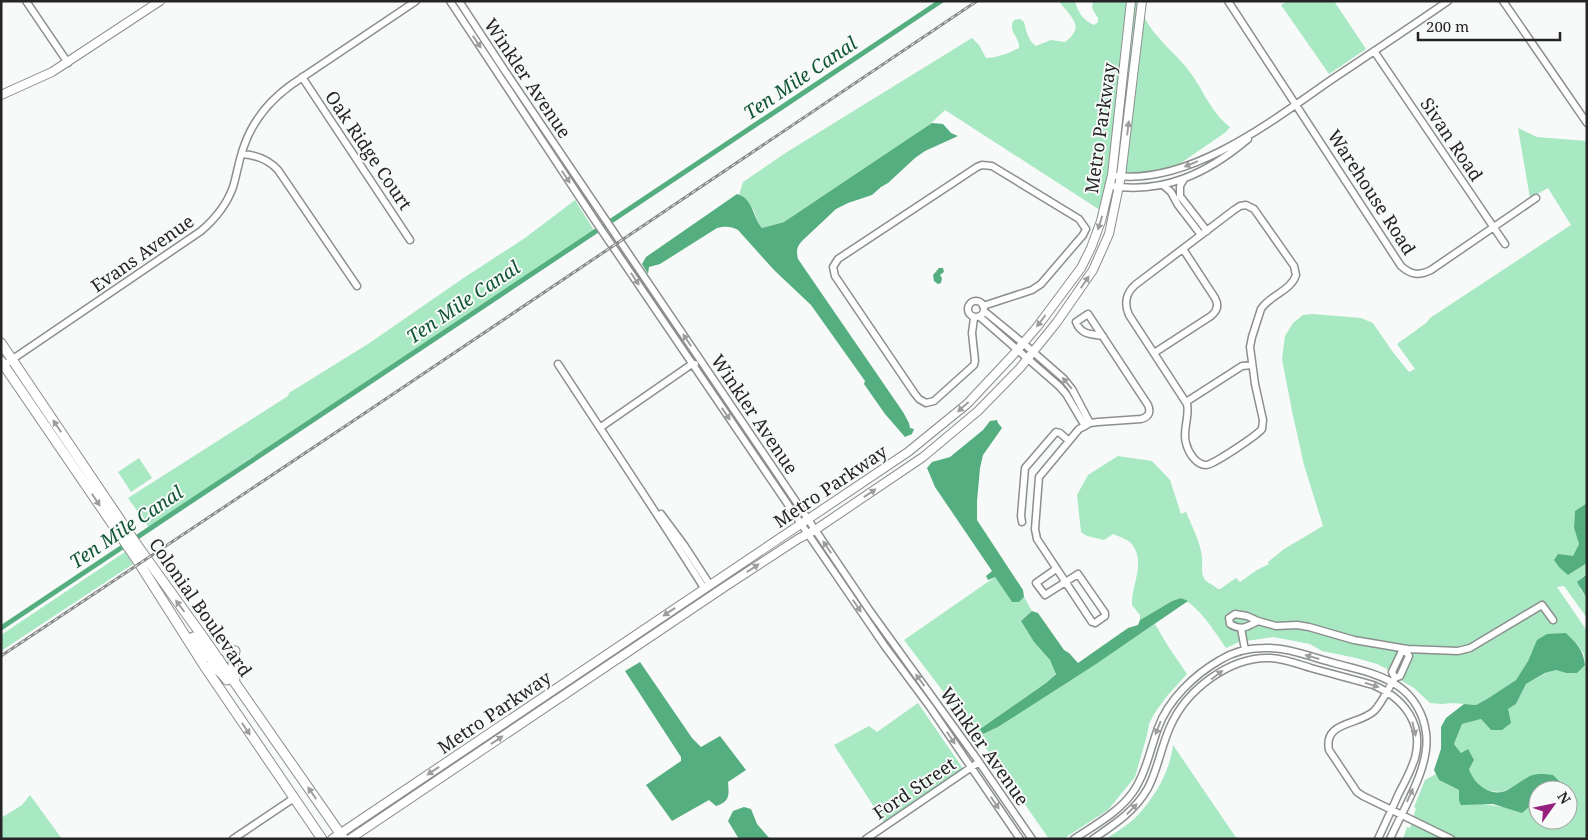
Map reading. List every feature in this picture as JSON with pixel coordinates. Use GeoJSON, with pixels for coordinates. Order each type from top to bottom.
{"type":"FeatureCollection","features":[{"type":"Feature","properties":{"kind":"highway","name":"Colonial Boulevard"},"geometry":{"type":"LineString","coordinates":[[1,343],[80,469],[135,550],[219,659],[339,837]]}},
{"type":"Feature","properties":{"kind":"highway"},"geometry":{"type":"LineString","coordinates":[[3,363],[64,453],[79,465],[80,469]]}},
{"type":"Feature","properties":{"kind":"highway","name":"Colonial Boulevard"},"geometry":{"type":"LineString","coordinates":[[80,469],[94,482],[125,535]]}},
{"type":"Feature","properties":{"kind":"highway","name":"Colonial Boulevard"},"geometry":{"type":"LineString","coordinates":[[135,550],[173,617],[205,667],[322,839]]}},
{"type":"Feature","properties":{"kind":"highway"},"geometry":{"type":"LineString","coordinates":[[173,617],[189,631],[211,660],[219,659]]}},
{"type":"Feature","properties":{"kind":"highway"},"geometry":{"type":"LineString","coordinates":[[235,651],[233,663],[236,685]]}},
{"type":"Feature","properties":{"kind":"highway"},"geometry":{"type":"LineString","coordinates":[[205,667],[214,667],[222,672],[261,728],[272,737]]}},
{"type":"Feature","properties":{"kind":"main road"},"geometry":{"type":"LineString","coordinates":[[1,95],[32,82],[68,62],[160,1]]}},
{"type":"Feature","properties":{"kind":"main road","name":"Metro Parkway"},"geometry":{"type":"LineString","coordinates":[[350,839],[719,590],[811,532],[940,444],[978,411],[1030,356],[1057,322],[1093,270],[1109,234],[1114,216],[1115,187],[1112,175],[1131,1]]}},
{"type":"Feature","properties":{"kind":"main road","name":"Metro Parkway"},"geometry":{"type":"LineString","coordinates":[[339,837],[908,452],[947,421],[983,388],[1037,327],[1080,268],[1096,236],[1121,176],[1142,1]]}},
{"type":"Feature","properties":{"kind":"street"},"geometry":{"type":"LineString","coordinates":[[26,1],[68,62]]}},
{"type":"Feature","properties":{"kind":"street","name":"Evans Avenue"},"geometry":{"type":"LineString","coordinates":[[3,363],[13,360],[207,226],[227,200],[251,130],[264,110],[279,94],[302,77],[416,1]]}},
{"type":"Feature","properties":{"kind":"street","name":"Winkler Avenue"},"geometry":{"type":"LineString","coordinates":[[450,1],[692,364],[805,521]]}},
{"type":"Feature","properties":{"kind":"street","name":"Winkler Avenue"},"geometry":{"type":"LineString","coordinates":[[459,1],[722,391],[884,644],[930,707],[1020,839]]}},
{"type":"Feature","properties":{"kind":"street","name":"Warehouse Road"},"geometry":{"type":"LineString","coordinates":[[1228,1],[1398,261],[1407,271],[1419,274],[1431,270],[1536,198]]}},
{"type":"Feature","properties":{"kind":"street"},"geometry":{"type":"LineString","coordinates":[[1112,175],[1150,176],[1170,172],[1221,150],[1258,130],[1448,1]]}},
{"type":"Feature","properties":{"kind":"street"},"geometry":{"type":"LineString","coordinates":[[1503,1],[1587,123]]}},
{"type":"Feature","properties":{"kind":"street","name":"Sivan Road"},"geometry":{"type":"LineString","coordinates":[[1374,52],[1505,244]]}},
{"type":"Feature","properties":{"kind":"street","name":"Oak Ridge Court"},"geometry":{"type":"LineString","coordinates":[[302,77],[410,240]]}},
{"type":"Feature","properties":{"kind":"street"},"geometry":{"type":"LineString","coordinates":[[1115,187],[1138,188],[1163,185],[1184,179],[1211,165],[1242,144],[1258,130]]}},
{"type":"Feature","properties":{"kind":"street"},"geometry":{"type":"LineString","coordinates":[[1211,165],[1221,155],[1221,150]]}},
{"type":"Feature","properties":{"kind":"street"},"geometry":{"type":"LineString","coordinates":[[242,154],[260,157],[278,170],[357,286]]}},
{"type":"Feature","properties":{"kind":"street"},"geometry":{"type":"LineString","coordinates":[[987,164],[1079,219],[1086,230],[1041,284],[1032,290],[980,313],[972,332],[974,365],[934,402],[926,403],[915,394],[835,276],[833,267],[838,259],[977,167],[987,164]]}},
{"type":"Feature","properties":{"kind":"street"},"geometry":{"type":"LineString","coordinates":[[1178,198],[1180,186],[1184,179]]}},
{"type":"Feature","properties":{"kind":"street"},"geometry":{"type":"LineString","coordinates":[[1163,185],[1178,198],[1204,233]]}},
{"type":"Feature","properties":{"kind":"street"},"geometry":{"type":"LineString","coordinates":[[1249,205],[1254,209],[1295,268],[1296,276],[1294,282],[1268,301],[1261,309],[1251,342],[1252,365],[1263,420],[1262,429],[1212,464],[1205,465],[1198,462],[1186,445],[1188,412],[1186,402],[1128,311],[1126,303],[1127,295],[1135,285],[1204,233],[1240,206],[1249,205]]}},
{"type":"Feature","properties":{"kind":"street"},"geometry":{"type":"LineString","coordinates":[[1154,353],[1211,316],[1217,310],[1215,298],[1182,249]]}},
{"type":"Feature","properties":{"kind":"street"},"geometry":{"type":"LineString","coordinates":[[649,300],[661,312],[669,313]]}},
{"type":"Feature","properties":{"kind":"street"},"geometry":{"type":"LineString","coordinates":[[980,313],[1023,343],[1030,356],[1062,389],[1088,424]]}},
{"type":"Feature","properties":{"kind":"street"},"geometry":{"type":"LineString","coordinates":[[980,313],[1017,350],[1030,356]]}},
{"type":"Feature","properties":{"kind":"street"},"geometry":{"type":"LineString","coordinates":[[1056,569],[1036,583],[1043,594],[1045,595],[1065,582],[1078,574],[1105,613],[1105,616],[1095,623],[1092,622],[1065,582],[1056,569],[1040,545],[1035,534],[1038,481],[1041,472],[1080,429],[1088,424],[1141,419],[1150,413],[1148,405],[1103,336]]}},
{"type":"Feature","properties":{"kind":"street"},"geometry":{"type":"LineString","coordinates":[[558,364],[640,487],[684,545],[707,587]]}},
{"type":"Feature","properties":{"kind":"street"},"geometry":{"type":"LineString","coordinates":[[601,427],[692,364],[698,364],[702,367],[713,383],[722,391]]}},
{"type":"Feature","properties":{"kind":"street"},"geometry":{"type":"LineString","coordinates":[[1186,402],[1242,366],[1252,365]]}},
{"type":"Feature","properties":{"kind":"street"},"geometry":{"type":"LineString","coordinates":[[1022,522],[1025,468],[1056,432],[1060,432],[1069,441]]}},
{"type":"Feature","properties":{"kind":"street","name":"Winkler Avenue"},"geometry":{"type":"LineString","coordinates":[[811,532],[980,762],[1032,839]]}},
{"type":"Feature","properties":{"kind":"street"},"geometry":{"type":"LineString","coordinates":[[1258,621],[1238,628],[1230,624],[1229,618],[1235,614],[1276,626],[1298,625],[1354,640],[1407,650],[1458,651],[1470,648],[1542,605],[1552,620]]}},
{"type":"Feature","properties":{"kind":"street"},"geometry":{"type":"LineString","coordinates":[[1241,628],[1245,650]]}},
{"type":"Feature","properties":{"kind":"street"},"geometry":{"type":"LineString","coordinates":[[1074,839],[1115,811],[1132,793],[1141,778],[1161,720],[1181,692],[1214,664],[1245,650],[1263,648],[1289,650],[1393,680],[1415,703],[1423,719],[1426,734],[1425,760],[1390,839]]}},
{"type":"Feature","properties":{"kind":"street"},"geometry":{"type":"LineString","coordinates":[[1393,680],[1392,672],[1399,657],[1401,653],[1407,650]]}},
{"type":"Feature","properties":{"kind":"street"},"geometry":{"type":"LineString","coordinates":[[1407,650],[1409,656],[1400,676],[1393,680],[1373,712],[1336,729],[1329,737],[1327,744],[1357,792],[1451,839]]}},
{"type":"Feature","properties":{"kind":"street"},"geometry":{"type":"LineString","coordinates":[[1399,657],[1407,660]]}},
{"type":"Feature","properties":{"kind":"street"},"geometry":{"type":"LineString","coordinates":[[1093,839],[1121,820],[1139,802],[1152,780],[1176,715],[1192,695],[1227,668],[1252,659],[1277,659],[1373,685],[1387,691],[1405,707],[1411,717],[1416,733],[1416,747],[1412,765],[1378,839]]}},
{"type":"Feature","properties":{"kind":"street","name":"Ford Street"},"geometry":{"type":"LineString","coordinates":[[866,839],[980,762]]}},
{"type":"Feature","properties":{"kind":"street"},"geometry":{"type":"LineString","coordinates":[[234,839],[294,798]]}},
{"type":"Feature","properties":{"kind":"shaded area"},"geometry":{"type":"Polygon","coordinates":[[[1059,1],[1075,1],[1082,16],[1094,25],[1098,22],[1098,18],[1092,8],[1093,1],[1128,1],[1110,175],[1103,212],[945,110],[926,128],[784,222],[762,228],[753,209],[739,195],[743,182],[787,152],[972,38],[979,45],[986,58],[1007,53],[1019,48],[1012,24],[1014,20],[1020,19],[1024,22],[1029,38],[1036,46],[1051,40],[1065,42],[1075,31],[1075,26],[1072,17],[1059,1]]]}},
{"type":"Feature","properties":{"kind":"shaded area"},"geometry":{"type":"Polygon","coordinates":[[[1133,1],[1137,1],[1139,6],[1119,174],[1115,173],[1133,1]]]}},
{"type":"Feature","properties":{"kind":"shaded area"},"geometry":{"type":"Polygon","coordinates":[[[1288,1],[1334,1],[1366,49],[1329,74],[1281,5],[1288,1]]]}},
{"type":"Feature","properties":{"kind":"shaded area"},"geometry":{"type":"Polygon","coordinates":[[[1143,15],[1158,37],[1192,74],[1211,106],[1230,127],[1226,132],[1175,167],[1150,174],[1124,174],[1143,15]]]}},
{"type":"Feature","properties":{"kind":"shaded area"},"geometry":{"type":"Polygon","coordinates":[[[932,123],[943,124],[951,133],[958,136],[925,151],[872,195],[836,209],[803,240],[798,246],[797,251],[798,259],[903,412],[910,428],[914,429],[912,434],[905,437],[885,414],[864,384],[865,381],[811,305],[774,270],[738,230],[728,227],[717,228],[660,264],[649,267],[648,274],[642,264],[646,257],[737,194],[750,204],[762,228],[784,222],[932,123]]]}},
{"type":"Feature","properties":{"kind":"shaded area"},"geometry":{"type":"Polygon","coordinates":[[[1518,128],[1537,137],[1587,141],[1587,503],[1575,511],[1574,528],[1579,544],[1573,557],[1558,554],[1568,575],[1587,563],[1587,574],[1581,578],[1580,589],[1587,599],[1587,618],[1564,586],[1557,587],[1587,631],[1587,839],[1403,839],[1407,827],[1410,828],[1416,808],[1414,807],[1425,780],[1436,774],[1439,780],[1459,790],[1459,801],[1504,807],[1528,803],[1528,830],[1578,830],[1578,780],[1528,780],[1528,786],[1511,788],[1501,792],[1489,791],[1479,786],[1472,777],[1468,769],[1467,750],[1461,753],[1454,744],[1462,724],[1481,719],[1491,730],[1508,709],[1516,704],[1526,684],[1546,673],[1556,670],[1566,673],[1585,665],[1584,654],[1577,644],[1532,651],[1516,680],[1476,705],[1430,703],[1414,688],[1394,678],[1387,669],[1377,664],[1322,651],[1310,644],[1273,637],[1239,642],[1226,648],[1200,613],[1181,598],[1172,601],[1140,620],[1140,615],[1132,605],[1138,566],[1136,550],[1131,543],[1113,534],[1104,540],[1087,536],[1081,532],[1077,495],[1088,475],[1118,456],[1152,461],[1170,480],[1181,514],[1186,512],[1196,534],[1200,545],[1202,572],[1205,580],[1220,589],[1236,578],[1240,582],[1269,564],[1268,562],[1284,549],[1323,526],[1304,465],[1282,359],[1285,336],[1293,323],[1303,315],[1313,314],[1361,318],[1373,323],[1409,372],[1415,369],[1397,344],[1430,318],[1571,225],[1548,188],[1530,198],[1518,128]]]}},
{"type":"Feature","properties":{"kind":"shaded area"},"geometry":{"type":"Polygon","coordinates":[[[575,200],[595,232],[470,312],[285,437],[249,459],[150,529],[128,498],[368,344],[525,238],[575,200]]]}},
{"type":"Feature","properties":{"kind":"shaded area"},"geometry":{"type":"Polygon","coordinates":[[[939,268],[943,268],[944,272],[940,275],[942,278],[941,283],[938,284],[934,281],[933,275],[939,268]]]}},
{"type":"Feature","properties":{"kind":"shaded area"},"geometry":{"type":"Polygon","coordinates":[[[997,420],[1002,428],[983,455],[980,468],[977,520],[1023,590],[1024,597],[1019,602],[1012,602],[995,577],[988,580],[986,576],[992,571],[935,487],[927,468],[932,462],[950,457],[983,430],[990,421],[997,420]]]}},
{"type":"Feature","properties":{"kind":"shaded area"},"geometry":{"type":"Polygon","coordinates":[[[139,458],[152,478],[131,492],[118,472],[139,458]]]}},
{"type":"Feature","properties":{"kind":"shaded area"},"geometry":{"type":"Polygon","coordinates":[[[1587,503],[1587,563],[1568,575],[1554,560],[1558,554],[1573,556],[1579,544],[1574,528],[1575,511],[1587,503]]]}},
{"type":"Feature","properties":{"kind":"shaded area"},"geometry":{"type":"Polygon","coordinates":[[[125,552],[133,564],[1,651],[1,635],[125,552]]]}},
{"type":"Feature","properties":{"kind":"shaded area"},"geometry":{"type":"Polygon","coordinates":[[[1587,574],[1587,599],[1577,582],[1587,574]]]}},
{"type":"Feature","properties":{"kind":"shaded area"},"geometry":{"type":"Polygon","coordinates":[[[995,577],[1012,602],[1019,602],[1024,597],[1032,611],[1021,621],[1034,642],[1050,660],[1056,673],[1046,683],[980,729],[983,734],[998,727],[1155,624],[1187,674],[1154,714],[1149,724],[1135,777],[1108,810],[1063,839],[1049,839],[983,744],[904,640],[995,577]]]}},
{"type":"Feature","properties":{"kind":"shaded area"},"geometry":{"type":"Polygon","coordinates":[[[1181,598],[1188,601],[1096,664],[998,727],[983,734],[980,729],[1056,674],[1050,660],[1034,642],[1021,621],[1032,611],[1038,613],[1064,650],[1078,663],[1128,628],[1138,625],[1140,620],[1172,601],[1181,598]]]}},
{"type":"Feature","properties":{"kind":"shaded area"},"geometry":{"type":"Polygon","coordinates":[[[1566,633],[1579,647],[1585,665],[1577,673],[1566,673],[1556,670],[1545,673],[1526,684],[1516,704],[1508,709],[1511,723],[1502,730],[1491,730],[1481,719],[1462,724],[1454,744],[1461,753],[1468,749],[1474,760],[1469,769],[1471,774],[1477,783],[1491,792],[1506,791],[1536,774],[1553,775],[1558,780],[1528,780],[1528,808],[1522,813],[1493,804],[1461,805],[1459,790],[1439,780],[1434,770],[1441,749],[1441,727],[1446,718],[1464,704],[1476,705],[1516,680],[1528,661],[1537,640],[1547,634],[1566,633]]]}},
{"type":"Feature","properties":{"kind":"shaded area"},"geometry":{"type":"Polygon","coordinates":[[[640,662],[692,738],[701,747],[720,736],[746,770],[728,782],[728,797],[721,804],[716,806],[709,800],[672,821],[646,785],[681,761],[681,757],[625,671],[640,662]]]}},
{"type":"Feature","properties":{"kind":"shaded area"},"geometry":{"type":"Polygon","coordinates":[[[918,703],[966,773],[887,827],[834,745],[869,726],[877,732],[918,703]]]}},
{"type":"Feature","properties":{"kind":"shaded area"},"geometry":{"type":"Polygon","coordinates":[[[1173,745],[1237,839],[1106,839],[1135,818],[1151,799],[1169,764],[1173,745]]]}},
{"type":"Feature","properties":{"kind":"shaded area"},"geometry":{"type":"Polygon","coordinates":[[[30,795],[62,839],[1,839],[1,818],[22,805],[30,795]]]}},
{"type":"Feature","properties":{"kind":"shaded area"},"geometry":{"type":"Polygon","coordinates":[[[744,807],[751,809],[757,824],[770,839],[739,839],[728,821],[733,811],[744,807]]]}},
{"type":"Feature","properties":{"kind":"waterway","name":"Ten Mile Canal"},"geometry":{"type":"LineString","coordinates":[[1,628],[941,1]]}},
{"type":"Feature","properties":{"kind":"railway"},"geometry":{"type":"LineString","coordinates":[[1,656],[977,1]]}}]}
